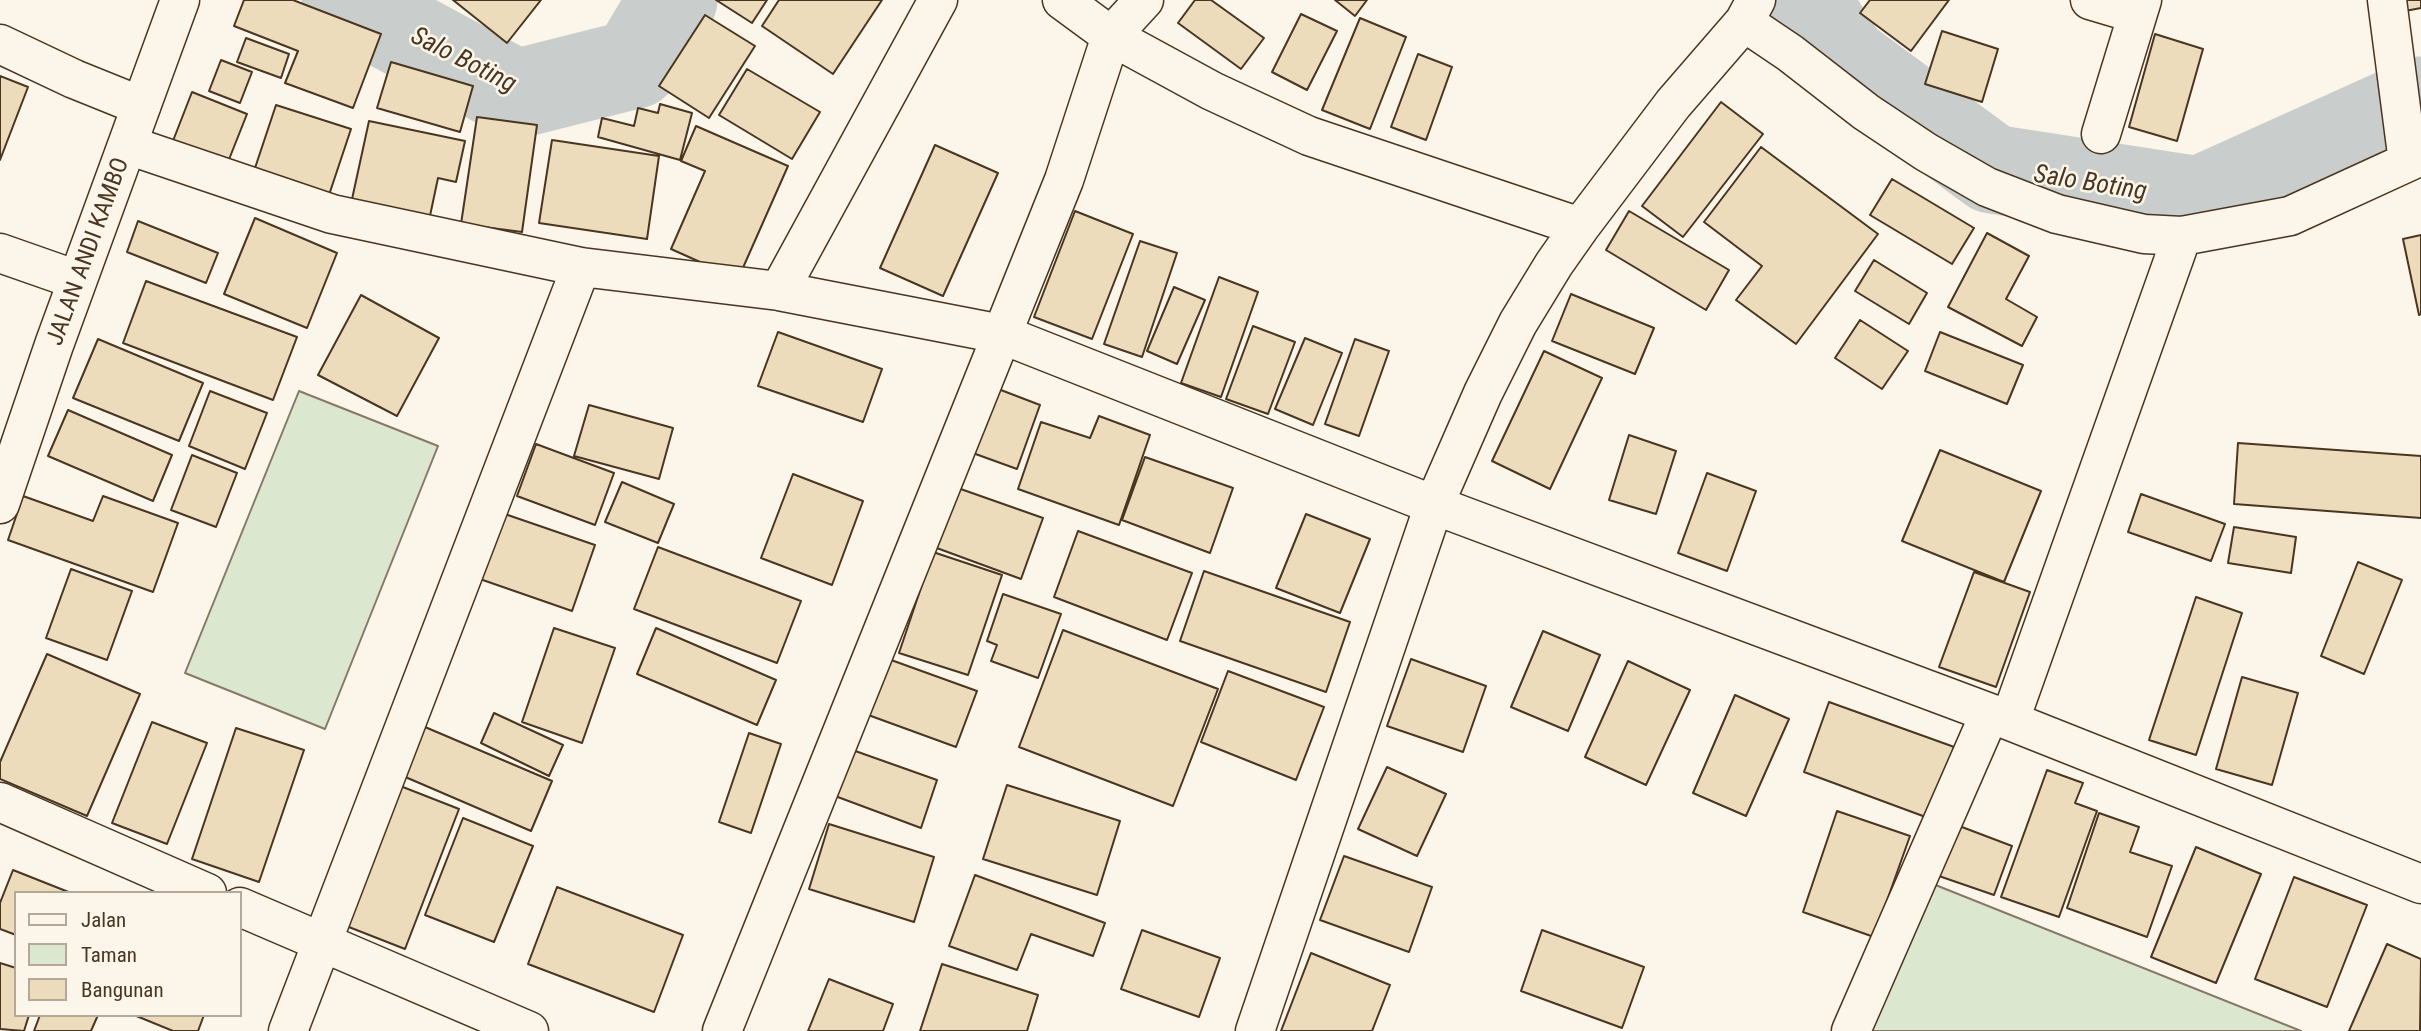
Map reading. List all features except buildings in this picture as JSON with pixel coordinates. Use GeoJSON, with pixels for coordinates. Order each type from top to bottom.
{"type":"FeatureCollection","features":[{"type":"Feature","properties":{"kind":"street","name":"JALAN ANDI KAMBO"},"geometry":{"type":"LineString","coordinates":[[0,504],[8,454],[78,280],[180,0]]}},
{"type":"Feature","properties":{"kind":"street"},"geometry":{"type":"LineString","coordinates":[[779,291],[938,0]]}},
{"type":"Feature","properties":{"kind":"street"},"geometry":{"type":"LineString","coordinates":[[1062,0],[1111,36],[1212,91],[1309,136],[1580,227]]}},
{"type":"Feature","properties":{"kind":"street"},"geometry":{"type":"LineString","coordinates":[[722,1031],[1065,180],[1111,36],[1144,0]]}},
{"type":"Feature","properties":{"kind":"street"},"geometry":{"type":"LineString","coordinates":[[2090,0],[2139,7],[2101,134]]}},
{"type":"Feature","properties":{"kind":"street"},"geometry":{"type":"LineString","coordinates":[[1255,1031],[1434,505],[1483,393],[1518,323],[1580,227],[1672,104],[1750,11],[1790,53],[1866,112],[1926,152],[1987,187],[2057,214],[2144,234],[2182,236],[2290,216],[2411,153],[2387,0]]}},
{"type":"Feature","properties":{"kind":"street"},"geometry":{"type":"LineString","coordinates":[[0,44],[74,79],[141,106]]}},
{"type":"Feature","properties":{"kind":"street"},"geometry":{"type":"LineString","coordinates":[[128,145],[332,214],[581,267],[779,291],[1002,334],[1434,505],[2000,716],[2421,884]]}},
{"type":"Feature","properties":{"kind":"street"},"geometry":{"type":"LineString","coordinates":[[1852,1031],[2000,716],[2182,236]]}},
{"type":"Feature","properties":{"kind":"street"},"geometry":{"type":"LineString","coordinates":[[0,253],[78,280]]}},
{"type":"Feature","properties":{"kind":"street"},"geometry":{"type":"LineString","coordinates":[[288,1031],[581,267]]}},
{"type":"Feature","properties":{"kind":"street"},"geometry":{"type":"LineString","coordinates":[[0,802],[202,891]]}},
{"type":"Feature","properties":{"kind":"street"},"geometry":{"type":"LineString","coordinates":[[242,908],[528,1031]]}},
{"type":"Feature","properties":{"kind":"green space"},"geometry":{"type":"Polygon","coordinates":[[[299,391],[438,446],[325,729],[185,673],[299,391]]]}},
{"type":"Feature","properties":{"kind":"green space"},"geometry":{"type":"Polygon","coordinates":[[[1928,882],[2301,1031],[1870,1031],[1928,882]]]}},
{"type":"Feature","properties":{"kind":"waterway","name":"Salo Boting"},"geometry":{"type":"LineString","coordinates":[[346,0],[516,94],[635,64],[673,0]]}},
{"type":"Feature","properties":{"kind":"waterway","name":"Salo Boting"},"geometry":{"type":"LineString","coordinates":[[1805,0],[1844,60],[1992,169],[2199,201],[2421,101]]}}]}
